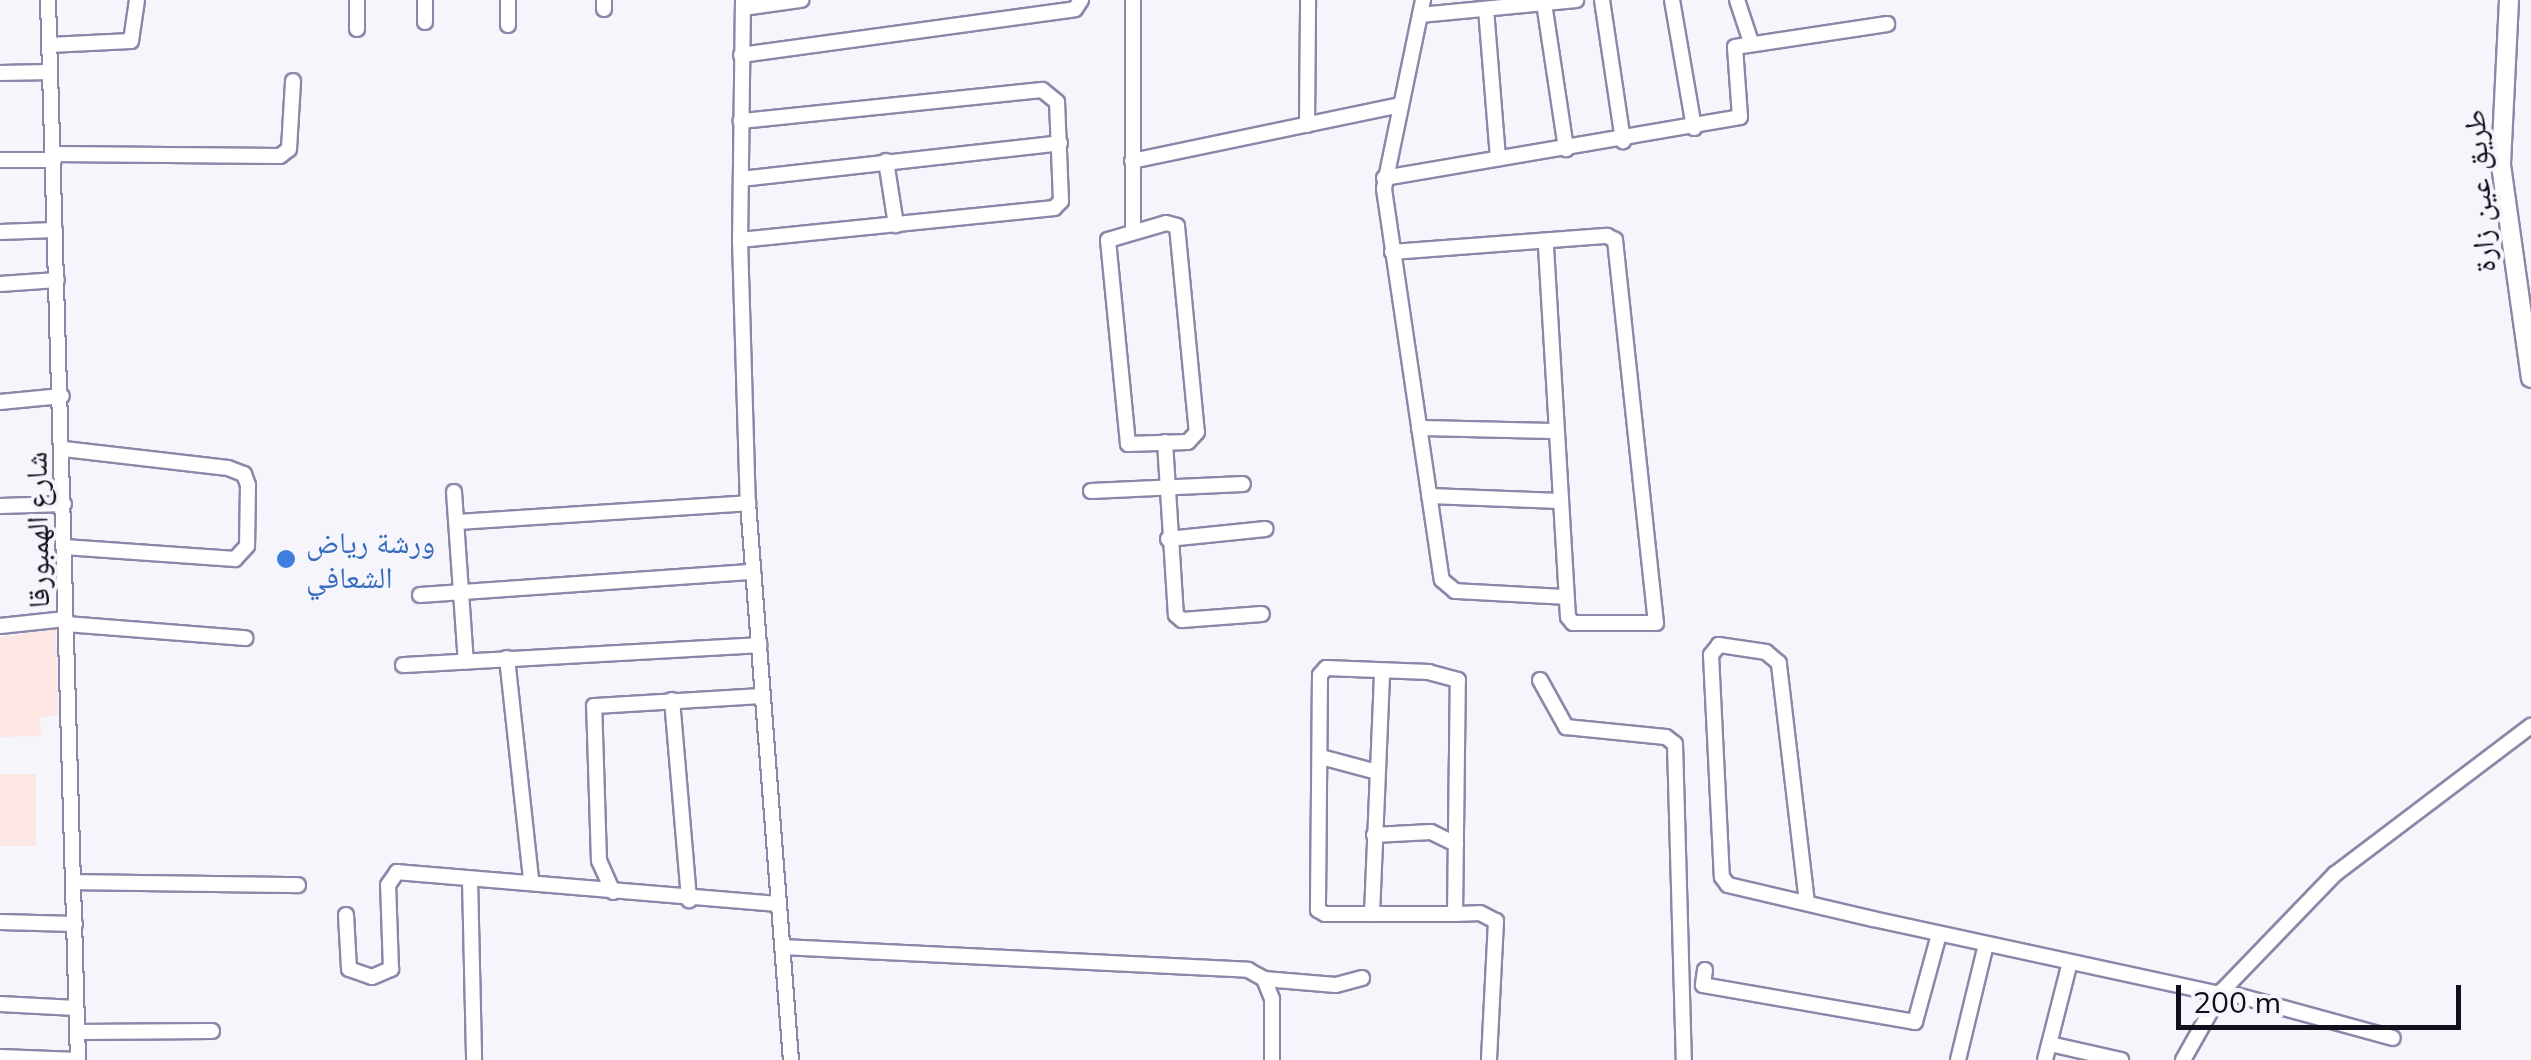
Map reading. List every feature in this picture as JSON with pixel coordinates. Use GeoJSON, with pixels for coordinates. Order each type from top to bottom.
{"type":"FeatureCollection","features":[{"type":"Feature","properties":{"kind":"main road","name":"طريق عين زارة"},"geometry":{"type":"LineString","coordinates":[[2509,0],[2501,166],[2531,378]]}},
{"type":"Feature","properties":{"kind":"street","name":"شارع الهمبورقا"},"geometry":{"type":"LineString","coordinates":[[48,0],[64,449],[78,1060]]}},
{"type":"Feature","properties":{"kind":"street"},"geometry":{"type":"LineString","coordinates":[[49,45],[132,41],[137,0]]}},
{"type":"Feature","properties":{"kind":"street"},"geometry":{"type":"LineString","coordinates":[[357,0],[357,29]]}},
{"type":"Feature","properties":{"kind":"street"},"geometry":{"type":"LineString","coordinates":[[425,0],[425,22]]}},
{"type":"Feature","properties":{"kind":"street"},"geometry":{"type":"LineString","coordinates":[[508,0],[508,25]]}},
{"type":"Feature","properties":{"kind":"street"},"geometry":{"type":"LineString","coordinates":[[791,1060],[748,503],[740,240],[741,55],[743,4],[801,0]]}},
{"type":"Feature","properties":{"kind":"street"},"geometry":{"type":"LineString","coordinates":[[741,55],[1075,9],[1081,0]]}},
{"type":"Feature","properties":{"kind":"street"},"geometry":{"type":"LineString","coordinates":[[1132,0],[1133,230]]}},
{"type":"Feature","properties":{"kind":"street"},"geometry":{"type":"LineString","coordinates":[[1308,0],[1308,125]]}},
{"type":"Feature","properties":{"kind":"street"},"geometry":{"type":"LineString","coordinates":[[1566,597],[1446,586],[1429,496],[1384,178],[1396,106],[1421,8],[1486,10],[1576,0]]}},
{"type":"Feature","properties":{"kind":"street"},"geometry":{"type":"LineString","coordinates":[[1602,0],[1624,141]]}},
{"type":"Feature","properties":{"kind":"street"},"geometry":{"type":"LineString","coordinates":[[1672,0],[1694,128]]}},
{"type":"Feature","properties":{"kind":"street"},"geometry":{"type":"LineString","coordinates":[[1738,0],[1750,42]]}},
{"type":"Feature","properties":{"kind":"street"},"geometry":{"type":"LineString","coordinates":[[1544,3],[1566,149]]}},
{"type":"Feature","properties":{"kind":"street"},"geometry":{"type":"LineString","coordinates":[[1486,10],[1498,159]]}},
{"type":"Feature","properties":{"kind":"street"},"geometry":{"type":"LineString","coordinates":[[1384,178],[1624,141],[1740,117],[1733,52],[1750,42],[1887,24]]}},
{"type":"Feature","properties":{"kind":"street"},"geometry":{"type":"LineString","coordinates":[[0,72],[50,72]]}},
{"type":"Feature","properties":{"kind":"street"},"geometry":{"type":"LineString","coordinates":[[0,160],[280,156],[289,149],[293,81]]}},
{"type":"Feature","properties":{"kind":"street"},"geometry":{"type":"LineString","coordinates":[[740,240],[1060,206],[1057,102],[1042,90],[741,121]]}},
{"type":"Feature","properties":{"kind":"street"},"geometry":{"type":"LineString","coordinates":[[1132,162],[1396,106]]}},
{"type":"Feature","properties":{"kind":"street"},"geometry":{"type":"LineString","coordinates":[[741,178],[1060,143]]}},
{"type":"Feature","properties":{"kind":"street"},"geometry":{"type":"LineString","coordinates":[[886,162],[896,225]]}},
{"type":"Feature","properties":{"kind":"street"},"geometry":{"type":"LineString","coordinates":[[1176,226],[1197,432],[1191,442],[1134,445],[1124,439],[1108,240],[1133,230],[1176,226]]}},
{"type":"Feature","properties":{"kind":"street"},"geometry":{"type":"LineString","coordinates":[[0,232],[55,230]]}},
{"type":"Feature","properties":{"kind":"street"},"geometry":{"type":"LineString","coordinates":[[1392,252],[1546,243],[1615,240],[1660,618],[1656,623],[1573,623],[1566,597],[1546,243]]}},
{"type":"Feature","properties":{"kind":"street"},"geometry":{"type":"LineString","coordinates":[[0,284],[57,280]]}},
{"type":"Feature","properties":{"kind":"street"},"geometry":{"type":"LineString","coordinates":[[0,402],[62,396]]}},
{"type":"Feature","properties":{"kind":"street"},"geometry":{"type":"LineString","coordinates":[[1419,428],[1555,431]]}},
{"type":"Feature","properties":{"kind":"street"},"geometry":{"type":"LineString","coordinates":[[1165,442],[1168,538],[1178,618],[1262,614]]}},
{"type":"Feature","properties":{"kind":"street"},"geometry":{"type":"LineString","coordinates":[[64,449],[228,468],[244,474],[248,485],[247,546],[235,559],[64,547]]}},
{"type":"Feature","properties":{"kind":"street"},"geometry":{"type":"LineString","coordinates":[[1090,491],[1244,484]]}},
{"type":"Feature","properties":{"kind":"street"},"geometry":{"type":"LineString","coordinates":[[454,492],[466,662]]}},
{"type":"Feature","properties":{"kind":"street"},"geometry":{"type":"LineString","coordinates":[[1429,496],[1560,502]]}},
{"type":"Feature","properties":{"kind":"street"},"geometry":{"type":"LineString","coordinates":[[457,522],[748,503]]}},
{"type":"Feature","properties":{"kind":"street"},"geometry":{"type":"LineString","coordinates":[[0,506],[64,504]]}},
{"type":"Feature","properties":{"kind":"street"},"geometry":{"type":"LineString","coordinates":[[1168,538],[1265,530]]}},
{"type":"Feature","properties":{"kind":"street"},"geometry":{"type":"LineString","coordinates":[[420,595],[753,572]]}},
{"type":"Feature","properties":{"kind":"street"},"geometry":{"type":"LineString","coordinates":[[0,626],[66,622],[244,638]]}},
{"type":"Feature","properties":{"kind":"street"},"geometry":{"type":"LineString","coordinates":[[403,665],[759,645]]}},
{"type":"Feature","properties":{"kind":"street"},"geometry":{"type":"LineString","coordinates":[[1806,902],[1779,663],[1766,652],[1719,645],[1711,654],[1722,877],[1728,885],[2220,993],[2393,1038]]}},
{"type":"Feature","properties":{"kind":"street"},"geometry":{"type":"LineString","coordinates":[[507,658],[531,879]]}},
{"type":"Feature","properties":{"kind":"street"},"geometry":{"type":"LineString","coordinates":[[1456,914],[1461,687],[1452,676],[1429,672],[1322,670],[1318,910],[1372,914],[1456,914],[1480,913],[1496,921],[1490,1060]]}},
{"type":"Feature","properties":{"kind":"street"},"geometry":{"type":"LineString","coordinates":[[1372,914],[1382,672]]}},
{"type":"Feature","properties":{"kind":"street"},"geometry":{"type":"LineString","coordinates":[[1540,680],[1566,726],[1666,737],[1674,744],[1684,1060]]}},
{"type":"Feature","properties":{"kind":"street"},"geometry":{"type":"LineString","coordinates":[[612,892],[599,862],[591,711],[598,704],[763,696]]}},
{"type":"Feature","properties":{"kind":"street"},"geometry":{"type":"LineString","coordinates":[[672,700],[689,900]]}},
{"type":"Feature","properties":{"kind":"street"},"geometry":{"type":"LineString","coordinates":[[2183,1060],[2220,993],[2336,874],[2531,726]]}},
{"type":"Feature","properties":{"kind":"street"},"geometry":{"type":"LineString","coordinates":[[1320,758],[1377,772]]}},
{"type":"Feature","properties":{"kind":"street"},"geometry":{"type":"LineString","coordinates":[[1374,834],[1431,832],[1456,844]]}},
{"type":"Feature","properties":{"kind":"street"},"geometry":{"type":"LineString","coordinates":[[576,890],[599,862]]}},
{"type":"Feature","properties":{"kind":"street"},"geometry":{"type":"LineString","coordinates":[[346,915],[351,972],[382,975],[392,964],[392,874],[777,904]]}},
{"type":"Feature","properties":{"kind":"street"},"geometry":{"type":"LineString","coordinates":[[470,879],[474,1060]]}},
{"type":"Feature","properties":{"kind":"street"},"geometry":{"type":"LineString","coordinates":[[74,882],[298,885]]}},
{"type":"Feature","properties":{"kind":"street"},"geometry":{"type":"LineString","coordinates":[[0,922],[75,924]]}},
{"type":"Feature","properties":{"kind":"street"},"geometry":{"type":"LineString","coordinates":[[1705,970],[1703,985],[1915,1022],[1938,934]]}},
{"type":"Feature","properties":{"kind":"street"},"geometry":{"type":"LineString","coordinates":[[1958,1060],[1986,944]]}},
{"type":"Feature","properties":{"kind":"street"},"geometry":{"type":"LineString","coordinates":[[782,947],[1191,963],[1248,970],[1264,979],[1336,985],[1362,978]]}},
{"type":"Feature","properties":{"kind":"street"},"geometry":{"type":"LineString","coordinates":[[2045,1060],[2070,962]]}},
{"type":"Feature","properties":{"kind":"street"},"geometry":{"type":"LineString","coordinates":[[1264,979],[1272,998],[1272,1060]]}},
{"type":"Feature","properties":{"kind":"street"},"geometry":{"type":"LineString","coordinates":[[0,1004],[76,1008]]}},
{"type":"Feature","properties":{"kind":"street"},"geometry":{"type":"LineString","coordinates":[[78,1032],[212,1031]]}},
{"type":"Feature","properties":{"kind":"street"},"geometry":{"type":"LineString","coordinates":[[2050,1044],[2121,1060]]}},
{"type":"Feature","properties":{"kind":"street"},"geometry":{"type":"LineString","coordinates":[[0,1056],[78,1060]]}},
{"type":"Feature","properties":{"kind":"shaded area"},"geometry":{"type":"Polygon","coordinates":[[[56,629],[58,715],[40,718],[41,736],[0,737],[0,637],[56,629]]]}},
{"type":"Feature","properties":{"kind":"shaded area"},"geometry":{"type":"Polygon","coordinates":[[[0,774],[36,774],[36,846],[0,846],[0,774]]]}},
{"type":"Feature","properties":{"kind":"place","name":"ورشة رياض الشعافي"},"geometry":{"type":"Point","coordinates":[286,559]}}]}
